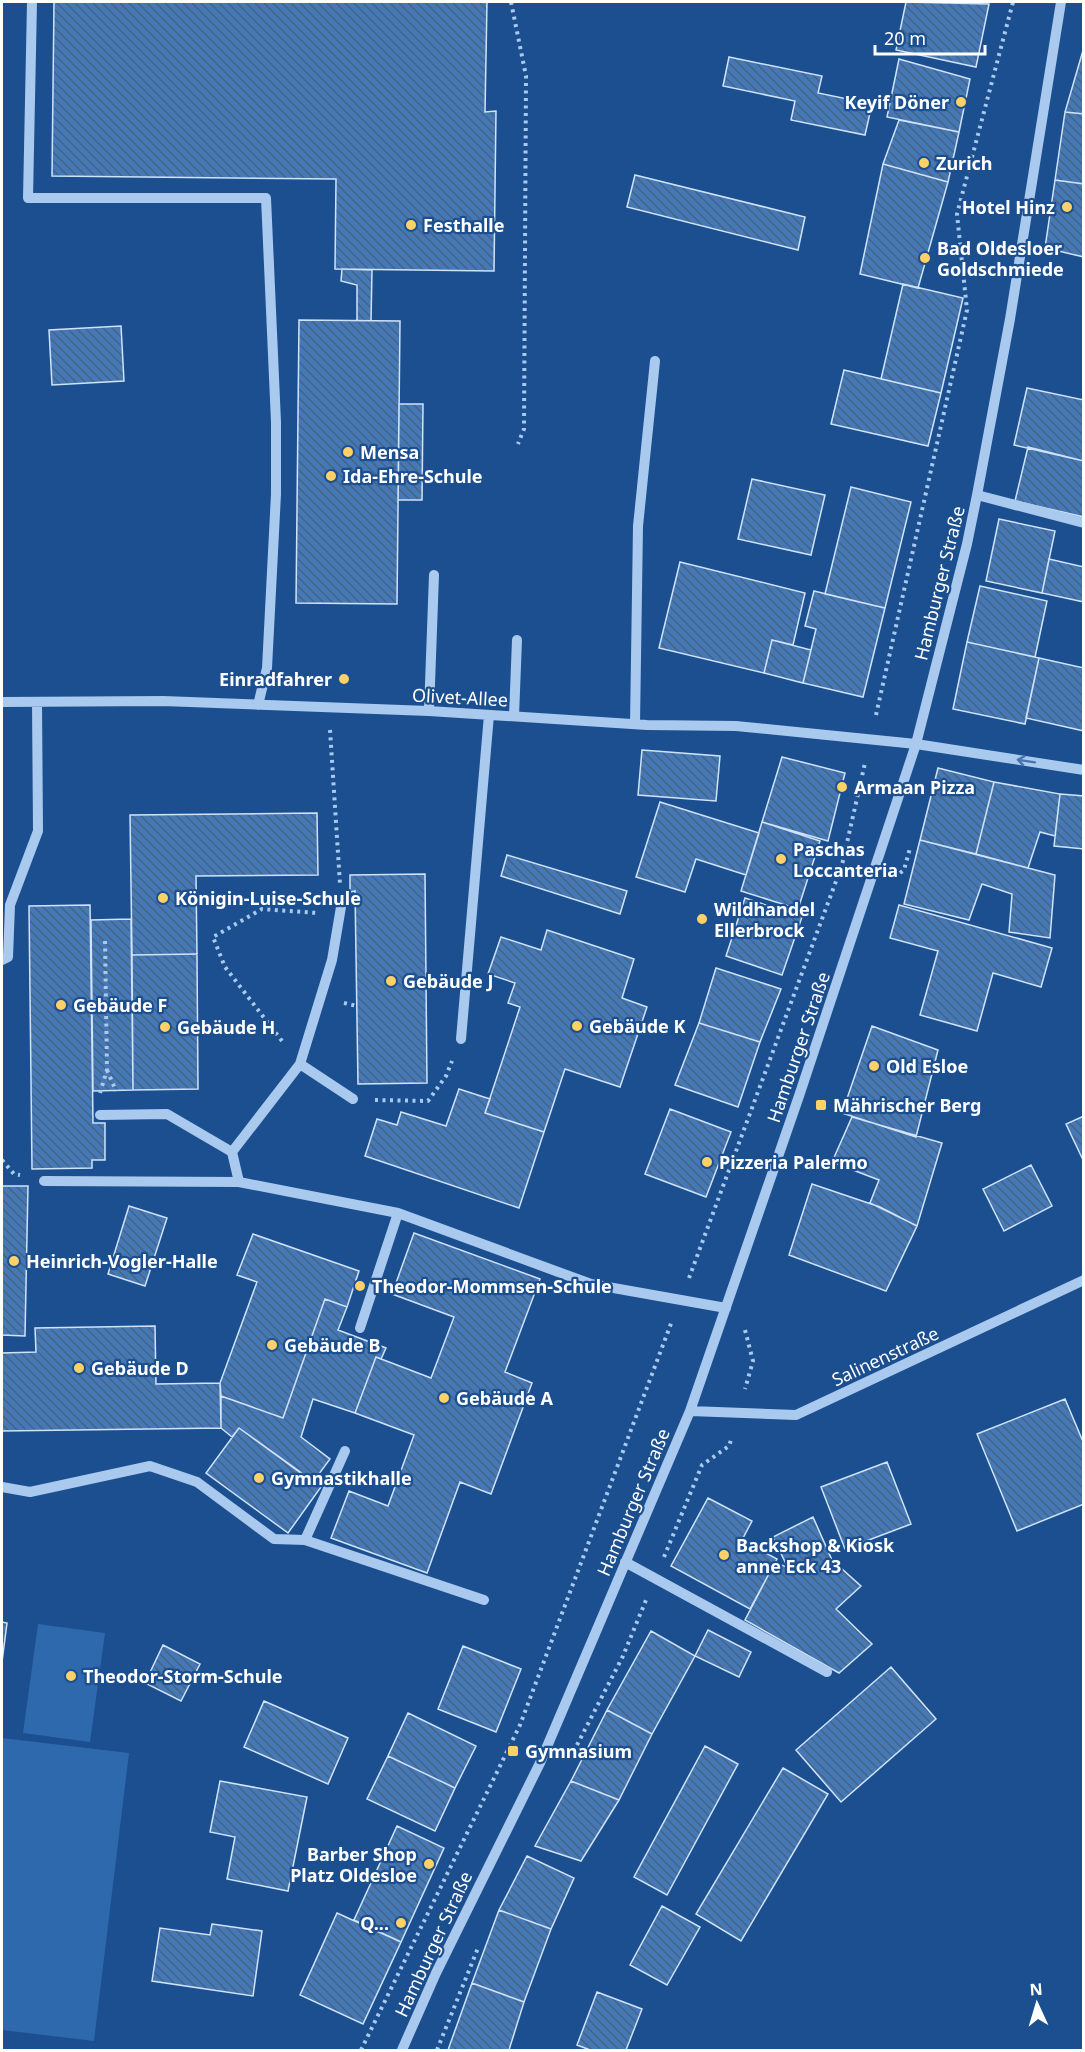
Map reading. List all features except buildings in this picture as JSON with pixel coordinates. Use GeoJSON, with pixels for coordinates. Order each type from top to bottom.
{"type":"FeatureCollection","features":[{"type":"Feature","properties":{"kind":"street"},"geometry":{"type":"LineString","coordinates":[[32,2],[28,198],[266,198],[276,422],[276,494],[267,668],[258,705]]}},
{"type":"Feature","properties":{"kind":"street","name":"Hamburger Straße"},"geometry":{"type":"LineString","coordinates":[[402,2050],[436,1973],[540,1763],[690,1411],[916,744],[967,544],[977,495],[1010,319],[1061,2]]}},
{"type":"Feature","properties":{"kind":"street"},"geometry":{"type":"LineString","coordinates":[[635,724],[638,526],[655,361]]}},
{"type":"Feature","properties":{"kind":"street"},"geometry":{"type":"LineString","coordinates":[[977,495],[1083,523]]}},
{"type":"Feature","properties":{"kind":"street"},"geometry":{"type":"LineString","coordinates":[[429,711],[434,575]]}},
{"type":"Feature","properties":{"kind":"street"},"geometry":{"type":"LineString","coordinates":[[514,716],[518,640]]}},
{"type":"Feature","properties":{"kind":"street","name":"Olivet-Allee"},"geometry":{"type":"LineString","coordinates":[[2,702],[163,700],[429,711],[635,724],[736,726],[916,744],[1083,770]]}},
{"type":"Feature","properties":{"kind":"street"},"geometry":{"type":"LineString","coordinates":[[2,960],[8,957],[10,905],[38,831],[37,702]]}},
{"type":"Feature","properties":{"kind":"street"},"geometry":{"type":"LineString","coordinates":[[461,1038],[489,715]]}},
{"type":"Feature","properties":{"kind":"street"},"geometry":{"type":"LineString","coordinates":[[232,1152],[300,1064],[332,960],[340,912]]}},
{"type":"Feature","properties":{"kind":"street"},"geometry":{"type":"LineString","coordinates":[[300,1064],[353,1099]]}},
{"type":"Feature","properties":{"kind":"street"},"geometry":{"type":"LineString","coordinates":[[100,1115],[167,1114],[232,1152],[239,1182]]}},
{"type":"Feature","properties":{"kind":"street"},"geometry":{"type":"LineString","coordinates":[[44,1181],[239,1182],[398,1213],[591,1284],[726,1308]]}},
{"type":"Feature","properties":{"kind":"street"},"geometry":{"type":"LineString","coordinates":[[360,1328],[398,1213]]}},
{"type":"Feature","properties":{"kind":"street","name":"Salinenstraße"},"geometry":{"type":"LineString","coordinates":[[690,1411],[796,1416],[1083,1280]]}},
{"type":"Feature","properties":{"kind":"street"},"geometry":{"type":"LineString","coordinates":[[305,1540],[345,1451]]}},
{"type":"Feature","properties":{"kind":"street"},"geometry":{"type":"LineString","coordinates":[[2,1487],[30,1492],[150,1466],[197,1482],[274,1539],[305,1540],[484,1600]]}},
{"type":"Feature","properties":{"kind":"street"},"geometry":{"type":"LineString","coordinates":[[625,1562],[827,1672]]}},
{"type":"Feature","properties":{"kind":"path"},"geometry":{"type":"LineString","coordinates":[[511,2],[526,76],[524,429],[518,444]]}},
{"type":"Feature","properties":{"kind":"path"},"geometry":{"type":"LineString","coordinates":[[361,2050],[520,1725],[842,865],[967,310],[957,214],[1013,2]]}},
{"type":"Feature","properties":{"kind":"path"},"geometry":{"type":"LineString","coordinates":[[328,708],[339,857]]}},
{"type":"Feature","properties":{"kind":"path"},"geometry":{"type":"LineString","coordinates":[[300,1064],[225,967],[213,937],[262,909],[340,912]]}},
{"type":"Feature","properties":{"kind":"path"},"geometry":{"type":"LineString","coordinates":[[100,1090],[107,1070],[105,939]]}},
{"type":"Feature","properties":{"kind":"path"},"geometry":{"type":"LineString","coordinates":[[353,1099],[428,1101],[446,1076]]}},
{"type":"Feature","properties":{"kind":"shaded area"},"geometry":{"type":"Polygon","coordinates":[[[38,1624],[105,1633],[90,1742],[23,1733],[38,1624]]]}},
{"type":"Feature","properties":{"kind":"shaded area"},"geometry":{"type":"Polygon","coordinates":[[[2,1738],[129,1753],[94,2041],[2,2030],[2,1738]]]}},
{"type":"Feature","properties":{"kind":"place","name":"Keyif Döner"},"geometry":{"type":"Point","coordinates":[961,102]}},
{"type":"Feature","properties":{"kind":"place","name":"Zurich"},"geometry":{"type":"Point","coordinates":[924,163]}},
{"type":"Feature","properties":{"kind":"place","name":"Hotel Hinz"},"geometry":{"type":"Point","coordinates":[1067,207]}},
{"type":"Feature","properties":{"kind":"place","name":"Festhalle"},"geometry":{"type":"Point","coordinates":[411,225]}},
{"type":"Feature","properties":{"kind":"place","name":"Bad Oldesloer Goldschmiede"},"geometry":{"type":"Point","coordinates":[925,258]}},
{"type":"Feature","properties":{"kind":"place","name":"Mensa"},"geometry":{"type":"Point","coordinates":[348,452]}},
{"type":"Feature","properties":{"kind":"place","name":"Ida-Ehre-Schule"},"geometry":{"type":"Point","coordinates":[331,476]}},
{"type":"Feature","properties":{"kind":"place","name":"Einradfahrer"},"geometry":{"type":"Point","coordinates":[344,679]}},
{"type":"Feature","properties":{"kind":"place","name":"Armaan Pizza"},"geometry":{"type":"Point","coordinates":[842,787]}},
{"type":"Feature","properties":{"kind":"place","name":"Paschas Loccanteria"},"geometry":{"type":"Point","coordinates":[781,859]}},
{"type":"Feature","properties":{"kind":"place","name":"Königin-Luise-Schule"},"geometry":{"type":"Point","coordinates":[163,898]}},
{"type":"Feature","properties":{"kind":"place","name":"Wildhandel Ellerbrock"},"geometry":{"type":"Point","coordinates":[702,919]}},
{"type":"Feature","properties":{"kind":"place","name":"Gebäude J"},"geometry":{"type":"Point","coordinates":[391,981]}},
{"type":"Feature","properties":{"kind":"place","name":"Gebäude F"},"geometry":{"type":"Point","coordinates":[61,1005]}},
{"type":"Feature","properties":{"kind":"place","name":"Gebäude K"},"geometry":{"type":"Point","coordinates":[577,1026]}},
{"type":"Feature","properties":{"kind":"place","name":"Gebäude H"},"geometry":{"type":"Point","coordinates":[165,1027]}},
{"type":"Feature","properties":{"kind":"place","name":"Old Esloe"},"geometry":{"type":"Point","coordinates":[874,1066]}},
{"type":"Feature","properties":{"kind":"place","name":"Mährischer Berg"},"geometry":{"type":"Point","coordinates":[821,1105]}},
{"type":"Feature","properties":{"kind":"place","name":"Pizzeria Palermo"},"geometry":{"type":"Point","coordinates":[707,1162]}},
{"type":"Feature","properties":{"kind":"place","name":"Heinrich-Vogler-Halle"},"geometry":{"type":"Point","coordinates":[14,1261]}},
{"type":"Feature","properties":{"kind":"place","name":"Theodor-Mommsen-Schule"},"geometry":{"type":"Point","coordinates":[360,1286]}},
{"type":"Feature","properties":{"kind":"place","name":"Gebäude B"},"geometry":{"type":"Point","coordinates":[272,1345]}},
{"type":"Feature","properties":{"kind":"place","name":"Gebäude D"},"geometry":{"type":"Point","coordinates":[79,1368]}},
{"type":"Feature","properties":{"kind":"place","name":"Gebäude A"},"geometry":{"type":"Point","coordinates":[444,1398]}},
{"type":"Feature","properties":{"kind":"place","name":"Gymnastikhalle"},"geometry":{"type":"Point","coordinates":[259,1478]}},
{"type":"Feature","properties":{"kind":"place","name":"Backshop & Kiosk anne Eck 43"},"geometry":{"type":"Point","coordinates":[724,1555]}},
{"type":"Feature","properties":{"kind":"place","name":"Theodor-Storm-Schule"},"geometry":{"type":"Point","coordinates":[71,1676]}},
{"type":"Feature","properties":{"kind":"place","name":"Gymnasium"},"geometry":{"type":"Point","coordinates":[513,1751]}},
{"type":"Feature","properties":{"kind":"place","name":"Barber Shop Platz Oldesloe"},"geometry":{"type":"Point","coordinates":[429,1864]}},
{"type":"Feature","properties":{"kind":"place","name":"Q..."},"geometry":{"type":"Point","coordinates":[401,1923]}}]}
